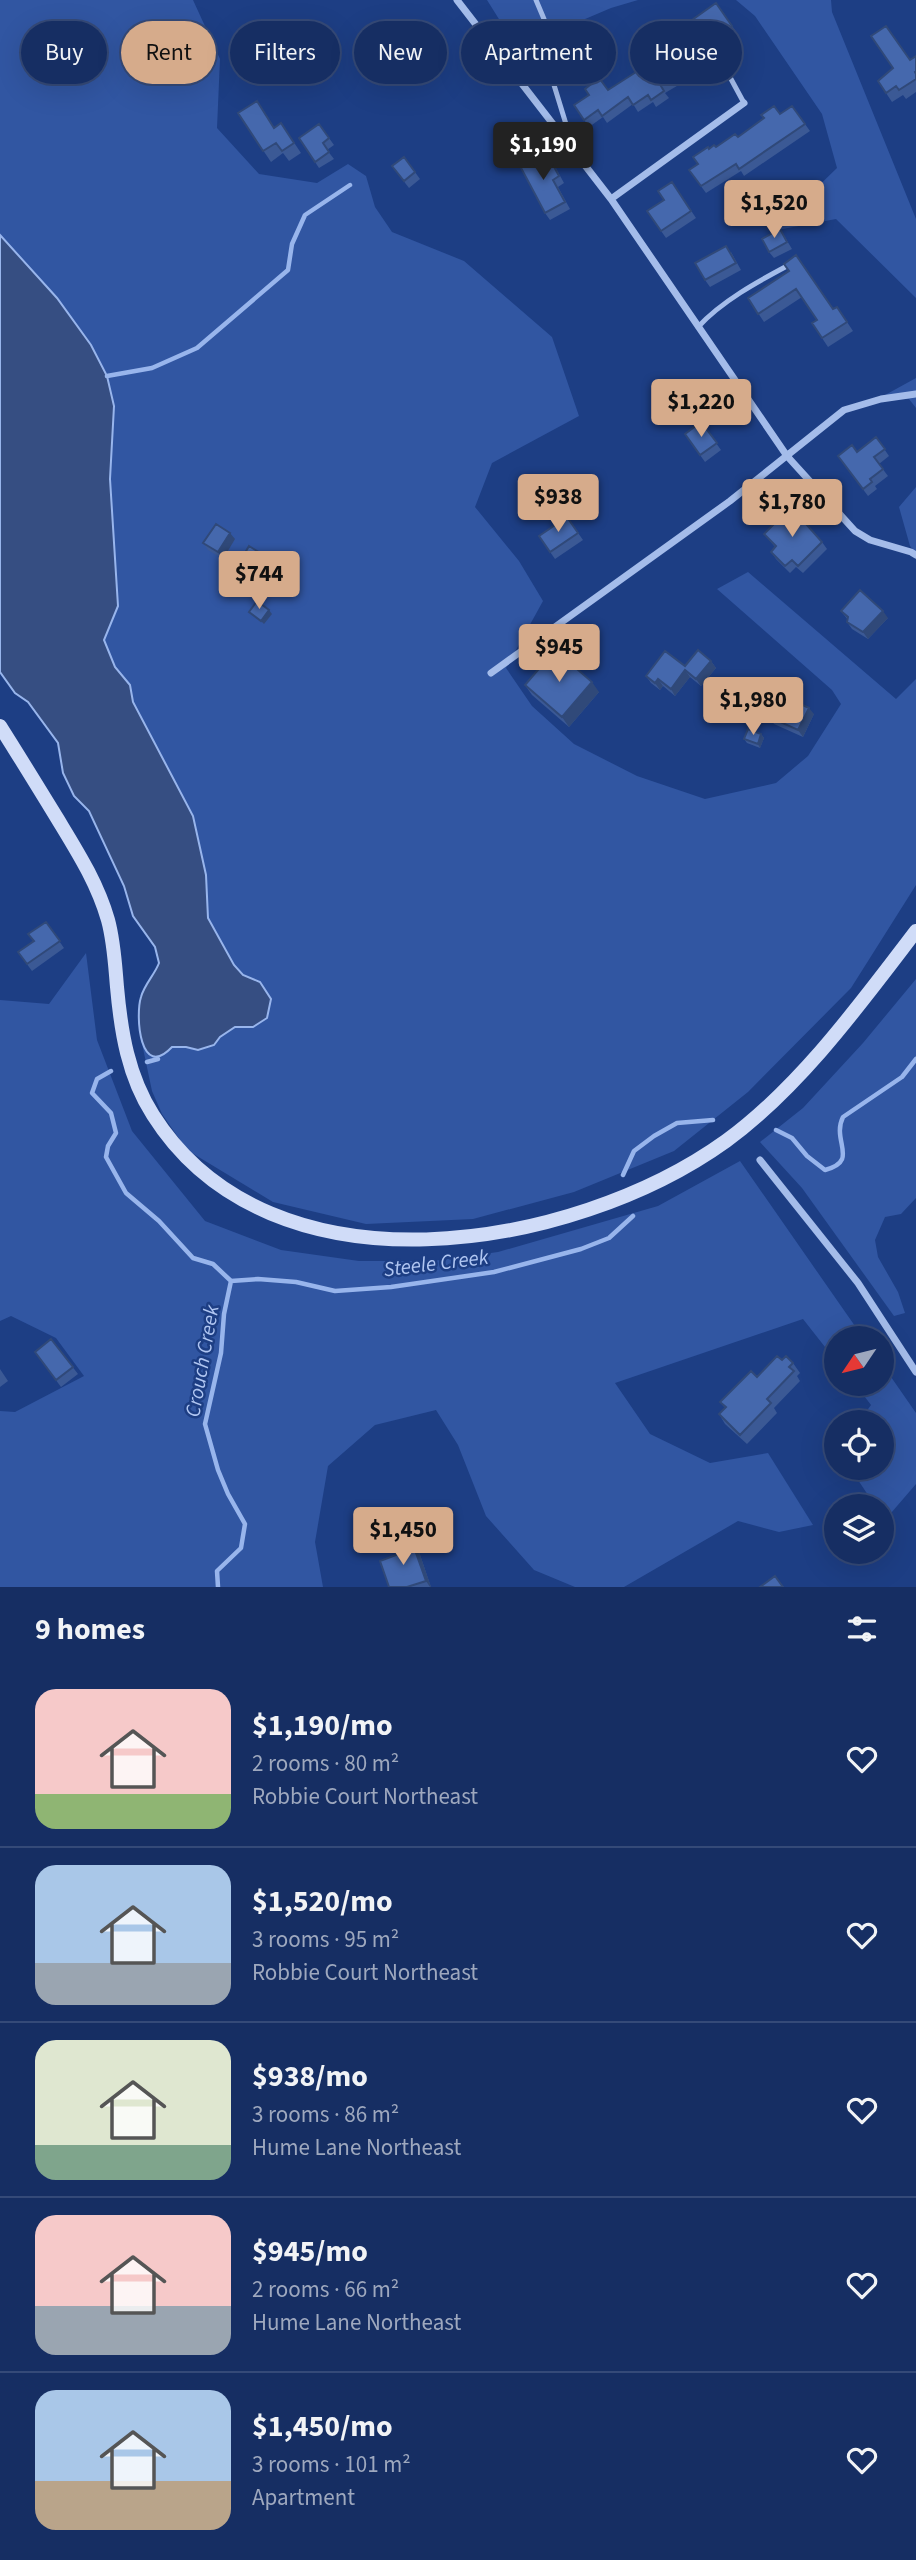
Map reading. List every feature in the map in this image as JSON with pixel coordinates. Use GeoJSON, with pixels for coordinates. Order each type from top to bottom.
{"type":"FeatureCollection","features":[{"type":"Feature","properties":{"kind":"main road"},"geometry":{"type":"LineString","coordinates":[[0,726],[94,883],[112,940],[119,1013],[128,1062],[151,1114],[179,1151],[223,1188],[269,1212],[325,1230],[398,1240],[489,1234],[541,1224],[590,1209],[691,1163],[726,1141],[784,1090],[830,1039],[916,931]]}},
{"type":"Feature","properties":{"kind":"street"},"geometry":{"type":"LineString","coordinates":[[457,0],[611,199],[787,456],[855,531],[870,540],[916,555]]}},
{"type":"Feature","properties":{"kind":"street"},"geometry":{"type":"LineString","coordinates":[[611,199],[744,103]]}},
{"type":"Feature","properties":{"kind":"street"},"geometry":{"type":"LineString","coordinates":[[491,673],[730,501],[844,410],[881,399],[916,394]]}},
{"type":"Feature","properties":{"kind":"street"},"geometry":{"type":"LineString","coordinates":[[760,1160],[858,1283],[916,1372]]}},
{"type":"Feature","properties":{"kind":"lane"},"geometry":{"type":"LineString","coordinates":[[536,0],[544,19],[554,85],[575,153]]}},
{"type":"Feature","properties":{"kind":"lane"},"geometry":{"type":"LineString","coordinates":[[734,84],[744,103]]}},
{"type":"Feature","properties":{"kind":"lane"},"geometry":{"type":"LineString","coordinates":[[698,327],[707,317],[751,287],[788,266]]}},
{"type":"Feature","properties":{"kind":"shaded area"},"geometry":{"type":"Polygon","coordinates":[[[0,0],[193,0],[203,21],[121,21],[121,84],[216,84],[216,50],[220,59],[217,128],[259,174],[317,183],[348,164],[366,176],[375,207],[392,232],[464,261],[552,337],[579,416],[492,463],[475,507],[519,561],[543,601],[506,668],[532,706],[574,744],[637,776],[705,799],[776,783],[808,756],[841,704],[832,690],[717,589],[748,572],[896,699],[916,679],[916,885],[851,988],[748,1092],[674,1151],[574,1192],[473,1219],[366,1224],[273,1202],[187,1150],[162,1114],[152,1091],[140,1034],[141,997],[159,963],[155,947],[133,916],[124,886],[89,811],[74,796],[63,773],[58,743],[28,702],[15,693],[0,672],[0,0]]]}},
{"type":"Feature","properties":{"kind":"shaded area"},"geometry":{"type":"Polygon","coordinates":[[[487,0],[638,0],[580,21],[500,21],[487,0]]]}},
{"type":"Feature","properties":{"kind":"shaded area"},"geometry":{"type":"Polygon","coordinates":[[[736,0],[831,0],[832,12],[916,219],[916,298],[836,219],[772,231],[837,168],[822,114],[755,16],[736,0]]]}},
{"type":"Feature","properties":{"kind":"shaded area"},"geometry":{"type":"Polygon","coordinates":[[[0,235],[57,298],[91,345],[107,376],[114,406],[110,479],[118,606],[104,640],[115,667],[130,685],[133,702],[193,816],[206,875],[208,918],[234,965],[243,975],[260,982],[271,999],[267,1018],[253,1027],[235,1027],[220,1037],[214,1045],[198,1050],[172,1047],[161,1055],[153,1056],[142,1042],[139,1006],[142,993],[159,963],[155,947],[133,916],[124,886],[89,811],[74,796],[63,773],[58,743],[28,702],[15,693],[0,672],[0,235]]]}},
{"type":"Feature","properties":{"kind":"shaded area"},"geometry":{"type":"Polygon","coordinates":[[[916,378],[916,408],[909,399],[876,400],[916,378]]]}},
{"type":"Feature","properties":{"kind":"shaded area"},"geometry":{"type":"Polygon","coordinates":[[[916,487],[916,554],[910,546],[899,507],[916,487]]]}},
{"type":"Feature","properties":{"kind":"shaded area"},"geometry":{"type":"Polygon","coordinates":[[[86,953],[97,1040],[132,1131],[205,1221],[281,1250],[359,1261],[433,1261],[498,1252],[658,1206],[740,1161],[855,1326],[824,1326],[824,1346],[803,1319],[615,1383],[650,1434],[710,1463],[768,1453],[813,1525],[779,1532],[738,1521],[624,1587],[575,1587],[534,1570],[486,1516],[458,1445],[436,1410],[375,1425],[328,1466],[315,1542],[323,1587],[0,1587],[0,1411],[15,1412],[84,1376],[56,1338],[11,1316],[0,1321],[0,1000],[49,1004],[86,953]]]}},
{"type":"Feature","properties":{"kind":"shaded area"},"geometry":{"type":"Polygon","coordinates":[[[916,979],[916,1198],[901,1214],[885,1217],[875,1240],[878,1257],[898,1292],[905,1313],[894,1316],[802,1188],[760,1142],[803,1108],[863,1043],[916,979]]]}},
{"type":"Feature","properties":{"kind":"shaded area"},"geometry":{"type":"Polygon","coordinates":[[[894,1381],[916,1413],[916,1484],[894,1510],[894,1494],[867,1494],[858,1480],[894,1480],[894,1410],[867,1410],[871,1405],[864,1396],[894,1396],[894,1381]]]}},
{"type":"Feature","properties":{"kind":"building"},"geometry":{"type":"Polygon","coordinates":[[[716,3],[729,21],[693,21],[716,3]]]}},
{"type":"Feature","properties":{"kind":"building"},"geometry":{"type":"Polygon","coordinates":[[[886,26],[910,60],[916,56],[916,79],[899,90],[896,86],[886,93],[878,81],[893,68],[871,36],[886,26]]]}},
{"type":"Feature","properties":{"kind":"building"},"geometry":{"type":"Polygon","coordinates":[[[630,76],[630,84],[664,84],[661,86],[664,91],[651,100],[648,95],[633,105],[628,97],[602,116],[598,110],[584,120],[574,105],[589,95],[585,89],[591,84],[604,84],[608,90],[630,76]]]}},
{"type":"Feature","properties":{"kind":"building"},"geometry":{"type":"Polygon","coordinates":[[[257,101],[274,128],[281,123],[294,143],[282,151],[276,143],[263,151],[238,113],[257,101]]]}},
{"type":"Feature","properties":{"kind":"building"},"geometry":{"type":"Polygon","coordinates":[[[774,106],[780,114],[792,106],[805,124],[739,169],[736,164],[701,186],[689,170],[698,164],[693,157],[708,147],[716,147],[735,134],[738,137],[764,118],[761,115],[774,106]]]}},
{"type":"Feature","properties":{"kind":"building"},"geometry":{"type":"Polygon","coordinates":[[[319,124],[329,138],[323,143],[329,152],[315,162],[299,138],[319,124]]]}},
{"type":"Feature","properties":{"kind":"building"},"geometry":{"type":"Polygon","coordinates":[[[546,152],[559,176],[553,180],[565,202],[545,213],[520,166],[546,152]]]}},
{"type":"Feature","properties":{"kind":"building"},"geometry":{"type":"Polygon","coordinates":[[[404,157],[415,172],[404,181],[392,166],[404,157]]]}},
{"type":"Feature","properties":{"kind":"building"},"geometry":{"type":"Polygon","coordinates":[[[672,182],[691,211],[661,231],[647,211],[664,200],[658,191],[672,182]]]}},
{"type":"Feature","properties":{"kind":"building"},"geometry":{"type":"Polygon","coordinates":[[[780,229],[787,242],[769,252],[762,239],[780,229]]]}},
{"type":"Feature","properties":{"kind":"building"},"geometry":{"type":"Polygon","coordinates":[[[726,246],[736,263],[705,280],[695,263],[726,246]]]}},
{"type":"Feature","properties":{"kind":"building"},"geometry":{"type":"Polygon","coordinates":[[[796,255],[833,309],[837,307],[847,322],[822,338],[812,323],[817,320],[796,289],[758,314],[748,298],[789,271],[784,264],[796,255]]]}},
{"type":"Feature","properties":{"kind":"building"},"geometry":{"type":"Polygon","coordinates":[[[701,422],[717,443],[700,455],[685,434],[701,422]]]}},
{"type":"Feature","properties":{"kind":"building"},"geometry":{"type":"Polygon","coordinates":[[[876,437],[885,449],[874,457],[883,469],[870,479],[872,482],[863,489],[838,456],[852,445],[857,452],[876,437]]]}},
{"type":"Feature","properties":{"kind":"building"},"geometry":{"type":"Polygon","coordinates":[[[791,507],[822,542],[798,566],[792,560],[785,566],[771,552],[776,546],[764,534],[791,507]]]}},
{"type":"Feature","properties":{"kind":"building"},"geometry":{"type":"Polygon","coordinates":[[[567,517],[578,533],[550,552],[539,536],[567,517]]]}},
{"type":"Feature","properties":{"kind":"building"},"geometry":{"type":"Polygon","coordinates":[[[216,524],[230,533],[218,552],[203,543],[216,524]]]}},
{"type":"Feature","properties":{"kind":"building"},"geometry":{"type":"Polygon","coordinates":[[[249,546],[270,559],[256,584],[234,572],[249,546]]]}},
{"type":"Feature","properties":{"kind":"building"},"geometry":{"type":"Polygon","coordinates":[[[860,590],[883,611],[863,632],[847,622],[848,617],[841,611],[860,590]]]}},
{"type":"Feature","properties":{"kind":"building"},"geometry":{"type":"Polygon","coordinates":[[[257,601],[269,610],[261,621],[249,612],[257,601]]]}},
{"type":"Feature","properties":{"kind":"building"},"geometry":{"type":"Polygon","coordinates":[[[555,650],[592,682],[562,717],[525,685],[555,650]]]}},
{"type":"Feature","properties":{"kind":"building"},"geometry":{"type":"Polygon","coordinates":[[[698,650],[711,661],[696,679],[685,670],[671,689],[658,679],[655,683],[646,676],[665,651],[685,666],[698,650]]]}},
{"type":"Feature","properties":{"kind":"building"},"geometry":{"type":"Polygon","coordinates":[[[780,694],[809,708],[798,730],[769,717],[780,694]]]}},
{"type":"Feature","properties":{"kind":"building"},"geometry":{"type":"Polygon","coordinates":[[[748,729],[761,734],[758,744],[744,739],[748,729]]]}},
{"type":"Feature","properties":{"kind":"building"},"geometry":{"type":"Polygon","coordinates":[[[46,922],[60,941],[27,964],[18,952],[34,941],[28,934],[46,922]]]}},
{"type":"Feature","properties":{"kind":"building"},"geometry":{"type":"Polygon","coordinates":[[[51,1339],[73,1367],[56,1380],[35,1352],[51,1339]]]}},
{"type":"Feature","properties":{"kind":"building"},"geometry":{"type":"Polygon","coordinates":[[[777,1356],[782,1360],[786,1356],[793,1363],[789,1367],[794,1371],[767,1399],[771,1403],[740,1435],[719,1414],[726,1407],[720,1402],[751,1371],[757,1377],[777,1356]]]}},
{"type":"Feature","properties":{"kind":"building"},"geometry":{"type":"Polygon","coordinates":[[[411,1539],[426,1581],[407,1587],[389,1587],[380,1561],[399,1554],[396,1544],[411,1539]]]}},
{"type":"Feature","properties":{"kind":"building"},"geometry":{"type":"Polygon","coordinates":[[[775,1576],[783,1587],[760,1587],[775,1576]]]}},
{"type":"Feature","properties":{"kind":"waterway"},"geometry":{"type":"LineString","coordinates":[[107,376],[152,368],[197,348],[288,270],[292,244],[305,215],[350,185]]}},
{"type":"Feature","properties":{"kind":"waterway","name":"Crouch Creek"},"geometry":{"type":"LineString","coordinates":[[147,1062],[158,1059]]}},
{"type":"Feature","properties":{"kind":"waterway","name":"Steele Creek"},"geometry":{"type":"LineString","coordinates":[[776,1130],[792,1138],[807,1156],[825,1170],[835,1166],[843,1156],[840,1134],[843,1117],[902,1077],[916,1059]]}},
{"type":"Feature","properties":{"kind":"waterway","name":"Crouch Creek"},"geometry":{"type":"LineString","coordinates":[[111,1071],[97,1079],[92,1093],[111,1113],[116,1133],[108,1146],[106,1157],[126,1193],[159,1221],[193,1258],[213,1264],[231,1281]]}},
{"type":"Feature","properties":{"kind":"waterway","name":"Steele Creek"},"geometry":{"type":"LineString","coordinates":[[623,1175],[634,1151],[654,1136],[677,1123],[713,1120]]}},
{"type":"Feature","properties":{"kind":"waterway","name":"Steele Creek"},"geometry":{"type":"LineString","coordinates":[[231,1281],[258,1279],[296,1282],[335,1291],[391,1287],[494,1272],[581,1249],[609,1238],[633,1216]]}},
{"type":"Feature","properties":{"kind":"waterway","name":"Crouch Creek"},"geometry":{"type":"LineString","coordinates":[[218,1587],[217,1571],[241,1548],[245,1524],[218,1470],[205,1424],[221,1353],[224,1314],[231,1281]]}}]}
